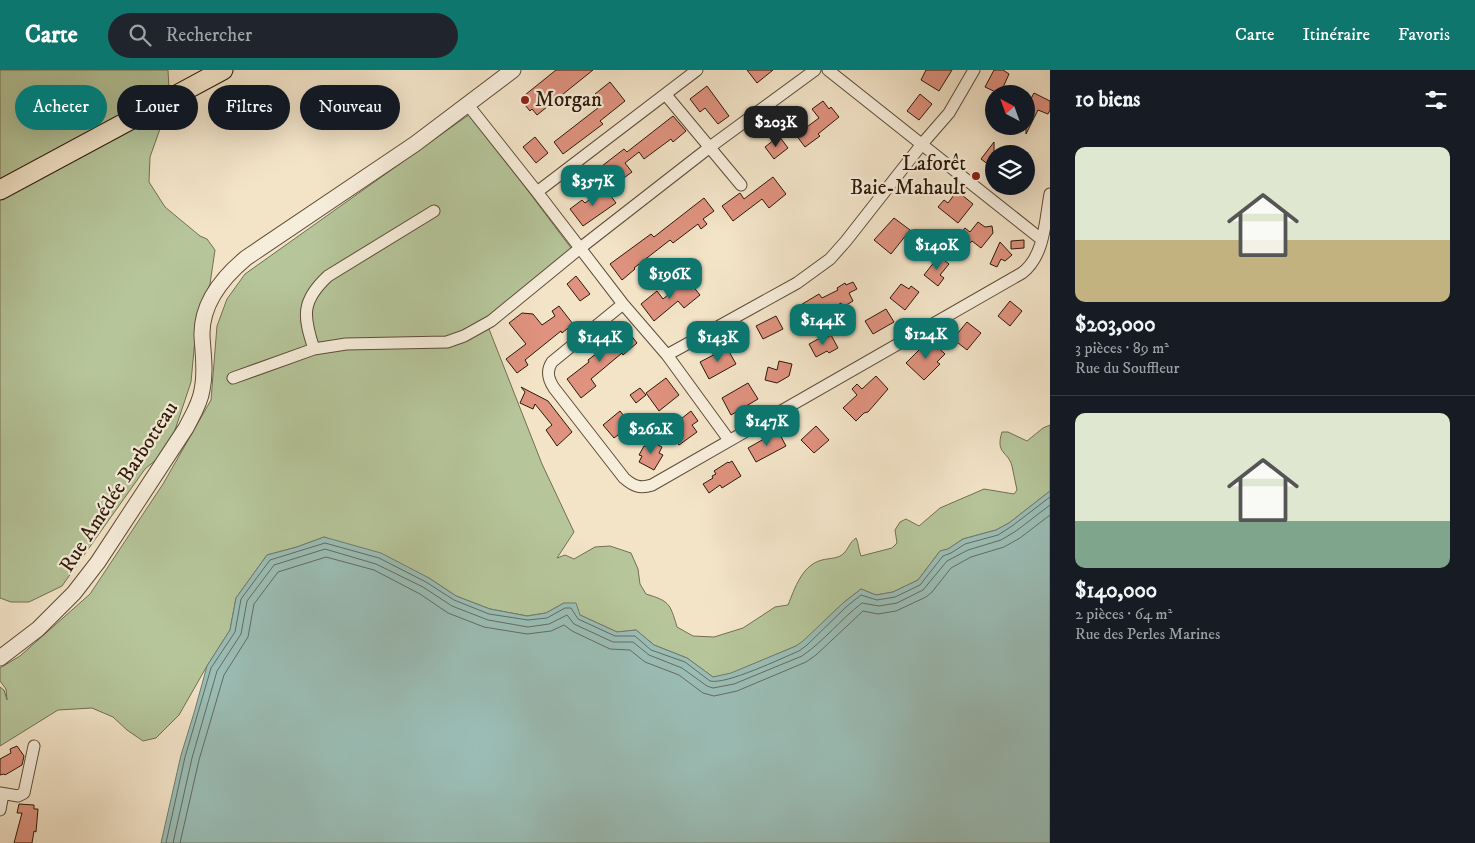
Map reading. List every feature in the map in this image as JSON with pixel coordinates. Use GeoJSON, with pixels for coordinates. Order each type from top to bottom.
{"type":"FeatureCollection","features":[{"type":"Feature","properties":{"kind":"main road"},"geometry":{"type":"LineString","coordinates":[[0,176],[196,70]]}},
{"type":"Feature","properties":{"kind":"main road"},"geometry":{"type":"LineString","coordinates":[[0,190],[223,70]]}},
{"type":"Feature","properties":{"kind":"street","name":"Rue Amédée Barbotteau"},"geometry":{"type":"LineString","coordinates":[[0,658],[38,630],[74,593],[98,562],[186,428],[195,411],[202,391],[204,368],[202,333],[206,312],[209,302],[224,279],[246,258],[415,144],[513,70]]}},
{"type":"Feature","properties":{"kind":"street"},"geometry":{"type":"LineString","coordinates":[[538,192],[697,70]]}},
{"type":"Feature","properties":{"kind":"street"},"geometry":{"type":"LineString","coordinates":[[233,378],[314,349],[346,344],[447,342],[464,336],[491,321],[579,248],[710,147],[815,70]]}},
{"type":"Feature","properties":{"kind":"street"},"geometry":{"type":"LineString","coordinates":[[828,70],[1041,240]]}},
{"type":"Feature","properties":{"kind":"street"},"geometry":{"type":"LineString","coordinates":[[667,355],[797,283],[821,266],[846,241],[948,113],[974,70]]}},
{"type":"Feature","properties":{"kind":"street"},"geometry":{"type":"LineString","coordinates":[[666,94],[741,185]]}},
{"type":"Feature","properties":{"kind":"street"},"geometry":{"type":"LineString","coordinates":[[468,105],[538,192],[623,304],[667,355],[729,440]]}},
{"type":"Feature","properties":{"kind":"street"},"geometry":{"type":"LineString","coordinates":[[623,304],[552,362],[548,371],[554,388],[618,470],[632,485],[645,487],[652,485],[1028,268],[1037,255],[1050,194]]}},
{"type":"Feature","properties":{"kind":"street"},"geometry":{"type":"LineString","coordinates":[[314,349],[307,328],[305,314],[310,298],[317,286],[328,276],[434,211]]}},
{"type":"Feature","properties":{"kind":"street"},"geometry":{"type":"LineString","coordinates":[[0,810],[2,793],[18,796],[24,793],[34,746]]}},
{"type":"Feature","properties":{"kind":"green space"},"geometry":{"type":"Polygon","coordinates":[[[0,70],[168,70],[169,85],[117,85],[117,130],[160,130],[150,157],[149,182],[165,207],[200,236],[207,239],[215,250],[210,284],[197,317],[191,382],[173,436],[157,459],[145,469],[62,586],[29,602],[11,602],[0,598],[0,70]]]}},
{"type":"Feature","properties":{"kind":"green space"},"geometry":{"type":"Polygon","coordinates":[[[470,114],[571,248],[489,329],[542,464],[574,532],[557,558],[565,555],[574,559],[595,547],[610,546],[631,553],[638,569],[640,584],[646,594],[668,604],[677,627],[693,636],[714,637],[743,628],[775,607],[788,605],[800,578],[809,567],[822,560],[842,555],[856,538],[861,556],[892,548],[897,543],[895,530],[900,522],[906,519],[919,526],[940,508],[984,489],[1014,494],[1017,490],[1012,466],[1000,444],[1002,432],[1008,432],[1027,441],[1043,428],[1050,425],[1050,491],[1009,523],[996,530],[963,539],[948,549],[940,551],[918,580],[893,592],[876,595],[861,589],[843,603],[803,642],[730,674],[713,677],[687,658],[654,645],[636,630],[617,632],[580,615],[564,603],[546,613],[527,616],[490,609],[456,596],[429,578],[324,537],[267,555],[236,598],[230,630],[179,715],[156,738],[143,741],[113,717],[92,708],[58,710],[0,746],[0,687],[4,690],[7,700],[6,689],[0,681],[0,668],[20,656],[90,594],[163,484],[211,400],[217,326],[227,299],[245,274],[470,114]]]}},
{"type":"Feature","properties":{"kind":"water"},"geometry":{"type":"Polygon","coordinates":[[[1050,491],[1050,843],[161,843],[181,755],[207,666],[230,630],[236,598],[267,555],[324,537],[381,553],[429,578],[456,596],[490,609],[527,616],[546,613],[564,603],[576,603],[580,615],[617,632],[636,630],[654,645],[687,658],[713,677],[731,673],[796,646],[861,589],[876,595],[893,592],[918,580],[940,551],[948,549],[963,539],[996,530],[1009,523],[1050,491]]]}},
{"type":"Feature","properties":{"kind":"building"},"geometry":{"type":"Polygon","coordinates":[[[556,70],[593,70],[537,115],[532,109],[530,111],[520,99],[556,70]]]}},
{"type":"Feature","properties":{"kind":"building"},"geometry":{"type":"Polygon","coordinates":[[[747,70],[773,70],[757,83],[747,70]]]}},
{"type":"Feature","properties":{"kind":"building"},"geometry":{"type":"Polygon","coordinates":[[[926,70],[952,70],[939,91],[921,80],[926,70]]]}},
{"type":"Feature","properties":{"kind":"building"},"geometry":{"type":"Polygon","coordinates":[[[994,70],[1003,70],[1009,74],[1004,85],[986,85],[994,70]]]}},
{"type":"Feature","properties":{"kind":"building"},"geometry":{"type":"Polygon","coordinates":[[[610,82],[625,101],[600,121],[603,124],[563,154],[554,142],[603,104],[595,94],[610,82]]]}},
{"type":"Feature","properties":{"kind":"building"},"geometry":{"type":"Polygon","coordinates":[[[707,86],[729,116],[718,124],[705,108],[700,112],[690,99],[707,86]]]}},
{"type":"Feature","properties":{"kind":"building"},"geometry":{"type":"Polygon","coordinates":[[[920,94],[932,104],[919,120],[907,111],[920,94]]]}},
{"type":"Feature","properties":{"kind":"building"},"geometry":{"type":"Polygon","coordinates":[[[1035,94],[1050,101],[1048,114],[1038,110],[1035,116],[1035,94]]]}},
{"type":"Feature","properties":{"kind":"building"},"geometry":{"type":"Polygon","coordinates":[[[823,101],[839,117],[818,134],[820,136],[805,147],[796,135],[819,118],[812,109],[823,101]]]}},
{"type":"Feature","properties":{"kind":"building"},"geometry":{"type":"Polygon","coordinates":[[[673,116],[686,131],[673,142],[671,139],[644,159],[639,152],[625,163],[632,172],[621,180],[618,177],[600,191],[589,176],[624,149],[627,152],[673,116]]]}},
{"type":"Feature","properties":{"kind":"building"},"geometry":{"type":"Polygon","coordinates":[[[779,136],[788,148],[774,159],[765,147],[779,136]]]}},
{"type":"Feature","properties":{"kind":"building"},"geometry":{"type":"Polygon","coordinates":[[[535,137],[548,153],[536,163],[523,147],[535,137]]]}},
{"type":"Feature","properties":{"kind":"building"},"geometry":{"type":"Polygon","coordinates":[[[985,154],[985,162],[981,159],[985,154]]]}},
{"type":"Feature","properties":{"kind":"building"},"geometry":{"type":"Polygon","coordinates":[[[773,177],[786,194],[769,208],[762,199],[733,221],[722,206],[740,193],[744,199],[773,177]]]}},
{"type":"Feature","properties":{"kind":"building"},"geometry":{"type":"Polygon","coordinates":[[[605,188],[616,203],[583,226],[570,209],[582,200],[585,203],[605,188]]]}},
{"type":"Feature","properties":{"kind":"building"},"geometry":{"type":"Polygon","coordinates":[[[957,191],[973,204],[958,223],[938,207],[944,200],[948,203],[957,191]]]}},
{"type":"Feature","properties":{"kind":"building"},"geometry":{"type":"Polygon","coordinates":[[[704,198],[714,211],[703,219],[707,224],[701,229],[698,224],[673,243],[670,240],[634,268],[622,280],[610,264],[651,234],[654,237],[704,198]]]}},
{"type":"Feature","properties":{"kind":"building"},"geometry":{"type":"Polygon","coordinates":[[[894,218],[910,230],[891,254],[874,240],[894,218]]]}},
{"type":"Feature","properties":{"kind":"building"},"geometry":{"type":"Polygon","coordinates":[[[978,222],[985,227],[992,226],[993,233],[981,248],[972,241],[965,246],[961,243],[960,234],[965,228],[970,232],[978,222]]]}},
{"type":"Feature","properties":{"kind":"building"},"geometry":{"type":"Polygon","coordinates":[[[1024,240],[1024,248],[1011,249],[1011,241],[1024,240]]]}},
{"type":"Feature","properties":{"kind":"building"},"geometry":{"type":"Polygon","coordinates":[[[1000,242],[1012,255],[1005,261],[1001,259],[997,267],[990,264],[1000,242]]]}},
{"type":"Feature","properties":{"kind":"building"},"geometry":{"type":"Polygon","coordinates":[[[939,256],[949,264],[940,275],[944,278],[938,286],[924,275],[939,256]]]}},
{"type":"Feature","properties":{"kind":"building"},"geometry":{"type":"Polygon","coordinates":[[[576,276],[590,294],[580,301],[567,284],[576,276]]]}},
{"type":"Feature","properties":{"kind":"building"},"geometry":{"type":"Polygon","coordinates":[[[687,279],[700,295],[684,308],[678,301],[654,321],[641,304],[657,291],[663,299],[687,279]]]}},
{"type":"Feature","properties":{"kind":"building"},"geometry":{"type":"Polygon","coordinates":[[[853,282],[857,289],[849,293],[853,301],[843,307],[841,303],[808,322],[799,306],[819,294],[822,298],[838,290],[837,288],[845,283],[846,285],[853,282]]]}},
{"type":"Feature","properties":{"kind":"building"},"geometry":{"type":"Polygon","coordinates":[[[901,284],[909,289],[911,286],[919,292],[905,310],[890,298],[901,284]]]}},
{"type":"Feature","properties":{"kind":"building"},"geometry":{"type":"Polygon","coordinates":[[[1010,301],[1022,311],[1010,326],[998,316],[1010,301]]]}},
{"type":"Feature","properties":{"kind":"building"},"geometry":{"type":"Polygon","coordinates":[[[559,306],[573,324],[562,333],[561,331],[525,360],[528,365],[517,373],[506,359],[526,344],[509,323],[522,313],[533,314],[542,325],[555,316],[552,311],[559,306]]]}},
{"type":"Feature","properties":{"kind":"building"},"geometry":{"type":"Polygon","coordinates":[[[886,309],[894,322],[873,334],[865,321],[886,309]]]}},
{"type":"Feature","properties":{"kind":"building"},"geometry":{"type":"Polygon","coordinates":[[[776,316],[783,329],[763,339],[756,326],[776,316]]]}},
{"type":"Feature","properties":{"kind":"building"},"geometry":{"type":"Polygon","coordinates":[[[967,322],[981,333],[967,350],[953,339],[967,322]]]}},
{"type":"Feature","properties":{"kind":"building"},"geometry":{"type":"Polygon","coordinates":[[[627,330],[637,343],[591,379],[596,386],[581,398],[567,379],[627,330]]]}},
{"type":"Feature","properties":{"kind":"building"},"geometry":{"type":"Polygon","coordinates":[[[831,335],[838,348],[816,357],[809,344],[820,338],[822,341],[831,335]]]}},
{"type":"Feature","properties":{"kind":"building"},"geometry":{"type":"Polygon","coordinates":[[[932,342],[945,354],[937,362],[940,364],[924,380],[906,363],[922,347],[924,349],[932,342]]]}},
{"type":"Feature","properties":{"kind":"building"},"geometry":{"type":"Polygon","coordinates":[[[727,348],[736,364],[709,379],[700,362],[727,348]]]}},
{"type":"Feature","properties":{"kind":"building"},"geometry":{"type":"Polygon","coordinates":[[[779,361],[792,364],[789,376],[777,383],[765,380],[768,367],[777,370],[779,361]]]}},
{"type":"Feature","properties":{"kind":"building"},"geometry":{"type":"Polygon","coordinates":[[[876,376],[888,389],[868,412],[864,413],[856,421],[843,408],[857,395],[852,389],[857,384],[862,389],[876,376]]]}},
{"type":"Feature","properties":{"kind":"building"},"geometry":{"type":"Polygon","coordinates":[[[666,378],[679,395],[659,411],[646,393],[666,378]]]}},
{"type":"Feature","properties":{"kind":"building"},"geometry":{"type":"Polygon","coordinates":[[[748,383],[758,399],[731,415],[722,398],[748,383]]]}},
{"type":"Feature","properties":{"kind":"building"},"geometry":{"type":"Polygon","coordinates":[[[521,387],[548,401],[572,432],[557,446],[546,430],[552,425],[535,404],[533,409],[520,403],[525,392],[521,387]]]}},
{"type":"Feature","properties":{"kind":"building"},"geometry":{"type":"Polygon","coordinates":[[[640,388],[646,395],[636,403],[630,395],[640,388]]]}},
{"type":"Feature","properties":{"kind":"building"},"geometry":{"type":"Polygon","coordinates":[[[620,411],[631,425],[614,438],[603,425],[620,411]]]}},
{"type":"Feature","properties":{"kind":"building"},"geometry":{"type":"Polygon","coordinates":[[[691,411],[698,421],[692,425],[697,432],[679,445],[671,434],[675,431],[672,426],[691,411]]]}},
{"type":"Feature","properties":{"kind":"building"},"geometry":{"type":"Polygon","coordinates":[[[816,426],[829,440],[814,453],[801,440],[816,426]]]}},
{"type":"Feature","properties":{"kind":"building"},"geometry":{"type":"Polygon","coordinates":[[[778,431],[786,446],[756,462],[748,448],[778,431]]]}},
{"type":"Feature","properties":{"kind":"building"},"geometry":{"type":"Polygon","coordinates":[[[650,441],[662,447],[659,453],[663,455],[654,470],[639,462],[642,456],[639,455],[644,446],[647,446],[650,441]]]}},
{"type":"Feature","properties":{"kind":"building"},"geometry":{"type":"Polygon","coordinates":[[[732,461],[741,476],[722,488],[720,485],[709,493],[703,484],[713,478],[712,476],[716,474],[714,471],[732,461]]]}},
{"type":"Feature","properties":{"kind":"building"},"geometry":{"type":"Polygon","coordinates":[[[17,746],[24,756],[22,765],[5,775],[0,775],[0,759],[11,753],[10,749],[17,746]]]}},
{"type":"Feature","properties":{"kind":"building"},"geometry":{"type":"Polygon","coordinates":[[[19,804],[34,805],[34,809],[38,809],[36,832],[34,831],[32,843],[14,843],[22,813],[17,813],[19,804]]]}},
{"type":"Feature","properties":{"kind":"place","name":"Morgan"},"geometry":{"type":"Point","coordinates":[525,100]}},
{"type":"Feature","properties":{"kind":"place","name":"Laforêt Baie-Mahault"},"geometry":{"type":"Point","coordinates":[976,176]}}]}
